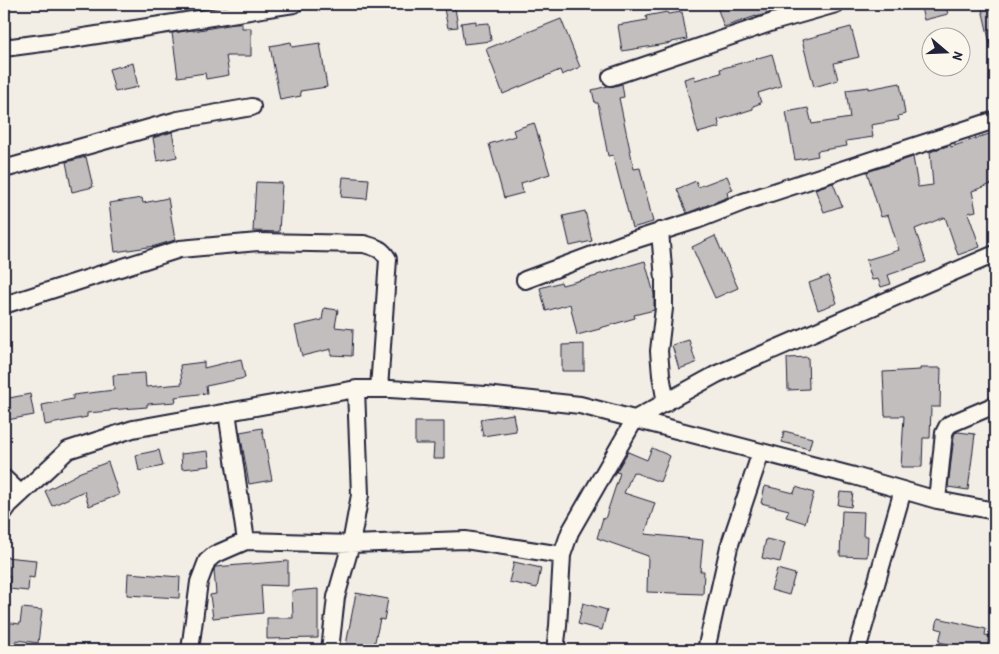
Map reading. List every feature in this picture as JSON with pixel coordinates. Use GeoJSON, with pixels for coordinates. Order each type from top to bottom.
{"type":"FeatureCollection","features":[{"type":"Feature","properties":{"kind":"street"},"geometry":{"type":"LineString","coordinates":[[4,48],[294,4]]}},
{"type":"Feature","properties":{"kind":"street"},"geometry":{"type":"LineString","coordinates":[[611,77],[773,22],[836,4]]}},
{"type":"Feature","properties":{"kind":"street"},"geometry":{"type":"LineString","coordinates":[[4,170],[178,120],[252,107]]}},
{"type":"Feature","properties":{"kind":"street"},"geometry":{"type":"LineString","coordinates":[[525,280],[752,199],[995,120]]}},
{"type":"Feature","properties":{"kind":"street"},"geometry":{"type":"LineString","coordinates":[[660,231],[664,308],[659,351],[666,402]]}},
{"type":"Feature","properties":{"kind":"street"},"geometry":{"type":"LineString","coordinates":[[4,304],[180,249],[258,242],[364,244],[377,248],[388,259],[379,389]]}},
{"type":"Feature","properties":{"kind":"street"},"geometry":{"type":"LineString","coordinates":[[554,650],[558,626],[562,555],[570,532],[635,419],[718,374],[995,254]]}},
{"type":"Feature","properties":{"kind":"street"},"geometry":{"type":"LineString","coordinates":[[330,650],[336,598],[351,544],[360,495],[356,389]]}},
{"type":"Feature","properties":{"kind":"street"},"geometry":{"type":"LineString","coordinates":[[4,512],[9,505],[68,450],[134,429],[356,389],[486,395],[580,405],[937,500],[995,511]]}},
{"type":"Feature","properties":{"kind":"street"},"geometry":{"type":"LineString","coordinates":[[937,500],[944,433],[947,427],[995,405]]}},
{"type":"Feature","properties":{"kind":"street"},"geometry":{"type":"LineString","coordinates":[[227,412],[246,541]]}},
{"type":"Feature","properties":{"kind":"street"},"geometry":{"type":"LineString","coordinates":[[706,650],[729,547],[761,452]]}},
{"type":"Feature","properties":{"kind":"street"},"geometry":{"type":"LineString","coordinates":[[4,478],[21,494]]}},
{"type":"Feature","properties":{"kind":"street"},"geometry":{"type":"LineString","coordinates":[[857,650],[903,490]]}},
{"type":"Feature","properties":{"kind":"street"},"geometry":{"type":"LineString","coordinates":[[190,650],[199,582],[207,561],[214,555],[246,541],[351,544],[465,540],[562,555]]}},
{"type":"Feature","properties":{"kind":"building"},"geometry":{"type":"Polygon","coordinates":[[[716,4],[796,4],[796,5],[724,27],[716,4]]]}},
{"type":"Feature","properties":{"kind":"building"},"geometry":{"type":"Polygon","coordinates":[[[920,4],[945,4],[948,14],[924,20],[920,4]]]}},
{"type":"Feature","properties":{"kind":"building"},"geometry":{"type":"Polygon","coordinates":[[[981,4],[995,4],[995,47],[991,48],[981,4]]]}},
{"type":"Feature","properties":{"kind":"building"},"geometry":{"type":"Polygon","coordinates":[[[455,8],[458,27],[448,28],[444,9],[455,8]]]}},
{"type":"Feature","properties":{"kind":"building"},"geometry":{"type":"Polygon","coordinates":[[[667,12],[668,14],[682,12],[687,39],[622,51],[618,25],[647,20],[646,16],[667,12]]]}},
{"type":"Feature","properties":{"kind":"building"},"geometry":{"type":"Polygon","coordinates":[[[561,19],[580,67],[562,75],[560,70],[503,94],[486,49],[561,19]]]}},
{"type":"Feature","properties":{"kind":"building"},"geometry":{"type":"Polygon","coordinates":[[[476,21],[476,24],[489,23],[491,41],[464,44],[461,23],[476,21]]]}},
{"type":"Feature","properties":{"kind":"building"},"geometry":{"type":"Polygon","coordinates":[[[242,24],[242,28],[251,28],[251,56],[226,56],[229,75],[206,79],[205,73],[178,77],[172,33],[242,24]]]}},
{"type":"Feature","properties":{"kind":"building"},"geometry":{"type":"Polygon","coordinates":[[[851,27],[859,57],[834,63],[838,80],[814,87],[802,40],[851,27]]]}},
{"type":"Feature","properties":{"kind":"building"},"geometry":{"type":"Polygon","coordinates":[[[291,42],[292,47],[320,43],[327,87],[300,91],[301,96],[280,100],[270,46],[291,42]]]}},
{"type":"Feature","properties":{"kind":"building"},"geometry":{"type":"Polygon","coordinates":[[[772,54],[781,86],[758,93],[761,103],[753,106],[753,109],[718,120],[720,127],[698,133],[684,79],[694,76],[695,80],[721,73],[720,69],[772,54]]]}},
{"type":"Feature","properties":{"kind":"building"},"geometry":{"type":"Polygon","coordinates":[[[133,63],[138,87],[115,92],[109,69],[133,63]]]}},
{"type":"Feature","properties":{"kind":"building"},"geometry":{"type":"Polygon","coordinates":[[[900,83],[905,114],[898,116],[899,120],[871,125],[873,137],[846,141],[847,146],[817,151],[818,156],[795,160],[786,112],[808,108],[812,124],[850,118],[846,90],[869,87],[869,89],[900,83]]]}},
{"type":"Feature","properties":{"kind":"building"},"geometry":{"type":"Polygon","coordinates":[[[622,84],[624,97],[619,98],[634,169],[640,168],[653,222],[632,228],[613,155],[608,156],[598,103],[595,103],[592,90],[622,84]]]}},
{"type":"Feature","properties":{"kind":"building"},"geometry":{"type":"Polygon","coordinates":[[[534,123],[550,174],[521,183],[523,193],[504,198],[489,144],[515,136],[513,130],[534,123]]]}},
{"type":"Feature","properties":{"kind":"building"},"geometry":{"type":"Polygon","coordinates":[[[172,132],[177,157],[157,161],[153,138],[172,132]]]}},
{"type":"Feature","properties":{"kind":"building"},"geometry":{"type":"Polygon","coordinates":[[[995,132],[995,183],[972,191],[976,211],[968,213],[980,247],[958,255],[945,217],[915,229],[926,262],[888,275],[891,284],[881,287],[878,279],[872,280],[866,260],[899,250],[888,215],[881,217],[867,172],[913,157],[918,187],[933,185],[930,152],[995,132]]]}},
{"type":"Feature","properties":{"kind":"building"},"geometry":{"type":"Polygon","coordinates":[[[86,157],[93,187],[72,192],[66,162],[86,157]]]}},
{"type":"Feature","properties":{"kind":"building"},"geometry":{"type":"Polygon","coordinates":[[[727,176],[733,190],[727,192],[728,197],[687,213],[677,189],[696,181],[698,187],[727,176]]]}},
{"type":"Feature","properties":{"kind":"building"},"geometry":{"type":"Polygon","coordinates":[[[343,177],[369,179],[367,199],[341,197],[343,177]]]}},
{"type":"Feature","properties":{"kind":"building"},"geometry":{"type":"Polygon","coordinates":[[[256,182],[282,183],[279,232],[253,231],[256,182]]]}},
{"type":"Feature","properties":{"kind":"building"},"geometry":{"type":"Polygon","coordinates":[[[833,183],[842,206],[824,212],[815,189],[833,183]]]}},
{"type":"Feature","properties":{"kind":"building"},"geometry":{"type":"Polygon","coordinates":[[[142,198],[143,203],[168,198],[175,240],[155,246],[115,252],[109,203],[142,198]]]}},
{"type":"Feature","properties":{"kind":"building"},"geometry":{"type":"Polygon","coordinates":[[[585,211],[592,241],[570,246],[563,216],[585,211]]]}},
{"type":"Feature","properties":{"kind":"building"},"geometry":{"type":"Polygon","coordinates":[[[715,236],[738,288],[715,298],[692,247],[715,236]]]}},
{"type":"Feature","properties":{"kind":"building"},"geometry":{"type":"Polygon","coordinates":[[[645,261],[654,294],[654,310],[634,315],[635,318],[577,335],[570,304],[546,311],[540,288],[561,282],[562,285],[597,276],[645,261]]]}},
{"type":"Feature","properties":{"kind":"building"},"geometry":{"type":"Polygon","coordinates":[[[828,276],[837,303],[818,310],[809,283],[828,276]]]}},
{"type":"Feature","properties":{"kind":"building"},"geometry":{"type":"Polygon","coordinates":[[[324,308],[338,310],[335,327],[353,329],[352,356],[331,355],[331,349],[302,356],[295,326],[322,320],[324,308]]]}},
{"type":"Feature","properties":{"kind":"building"},"geometry":{"type":"Polygon","coordinates":[[[689,340],[696,363],[679,369],[672,345],[689,340]]]}},
{"type":"Feature","properties":{"kind":"building"},"geometry":{"type":"Polygon","coordinates":[[[584,344],[584,371],[562,371],[562,345],[584,344]]]}},
{"type":"Feature","properties":{"kind":"building"},"geometry":{"type":"Polygon","coordinates":[[[808,357],[809,389],[788,390],[787,358],[808,357]]]}},
{"type":"Feature","properties":{"kind":"building"},"geometry":{"type":"Polygon","coordinates":[[[241,359],[245,378],[206,386],[207,393],[175,397],[176,402],[147,404],[147,407],[87,413],[87,417],[45,425],[42,405],[73,399],[73,395],[114,390],[113,375],[145,373],[146,387],[182,384],[180,365],[204,362],[204,368],[241,359]]]}},
{"type":"Feature","properties":{"kind":"building"},"geometry":{"type":"Polygon","coordinates":[[[920,368],[941,368],[940,407],[931,407],[930,438],[923,438],[922,467],[901,467],[904,416],[885,416],[883,372],[920,370],[920,368]]]}},
{"type":"Feature","properties":{"kind":"building"},"geometry":{"type":"Polygon","coordinates":[[[30,394],[34,415],[7,420],[4,399],[30,394]]]}},
{"type":"Feature","properties":{"kind":"building"},"geometry":{"type":"Polygon","coordinates":[[[513,414],[516,431],[483,436],[480,419],[513,414]]]}},
{"type":"Feature","properties":{"kind":"building"},"geometry":{"type":"Polygon","coordinates":[[[415,422],[444,422],[444,459],[433,459],[434,444],[415,444],[415,422]]]}},
{"type":"Feature","properties":{"kind":"building"},"geometry":{"type":"Polygon","coordinates":[[[262,428],[272,480],[249,484],[240,432],[262,428]]]}},
{"type":"Feature","properties":{"kind":"building"},"geometry":{"type":"Polygon","coordinates":[[[784,431],[812,438],[809,449],[782,442],[784,431]]]}},
{"type":"Feature","properties":{"kind":"building"},"geometry":{"type":"Polygon","coordinates":[[[958,432],[975,434],[968,490],[948,487],[954,436],[958,432]]]}},
{"type":"Feature","properties":{"kind":"building"},"geometry":{"type":"Polygon","coordinates":[[[652,448],[670,456],[660,482],[633,472],[624,493],[655,503],[645,534],[703,540],[700,571],[704,571],[703,594],[647,592],[648,556],[597,538],[620,473],[616,472],[628,452],[647,460],[652,448]]]}},
{"type":"Feature","properties":{"kind":"building"},"geometry":{"type":"Polygon","coordinates":[[[159,450],[163,466],[139,471],[136,455],[159,450]]]}},
{"type":"Feature","properties":{"kind":"building"},"geometry":{"type":"Polygon","coordinates":[[[208,451],[210,466],[182,469],[181,454],[208,451]]]}},
{"type":"Feature","properties":{"kind":"building"},"geometry":{"type":"Polygon","coordinates":[[[108,462],[119,495],[89,506],[84,491],[52,506],[45,491],[78,473],[108,462]]]}},
{"type":"Feature","properties":{"kind":"building"},"geometry":{"type":"Polygon","coordinates":[[[765,486],[794,493],[796,487],[814,493],[805,523],[786,517],[789,510],[761,503],[765,486]]]}},
{"type":"Feature","properties":{"kind":"building"},"geometry":{"type":"Polygon","coordinates":[[[840,492],[853,493],[851,507],[838,505],[840,492]]]}},
{"type":"Feature","properties":{"kind":"building"},"geometry":{"type":"Polygon","coordinates":[[[842,511],[864,512],[863,536],[868,536],[867,557],[840,556],[842,511]]]}},
{"type":"Feature","properties":{"kind":"building"},"geometry":{"type":"Polygon","coordinates":[[[766,539],[785,543],[780,562],[762,558],[766,539]]]}},
{"type":"Feature","properties":{"kind":"building"},"geometry":{"type":"Polygon","coordinates":[[[5,557],[36,560],[34,578],[29,577],[28,591],[9,589],[10,576],[4,575],[5,557]]]}},
{"type":"Feature","properties":{"kind":"building"},"geometry":{"type":"Polygon","coordinates":[[[288,561],[288,586],[261,585],[263,613],[213,618],[210,595],[216,594],[215,567],[288,561]]]}},
{"type":"Feature","properties":{"kind":"building"},"geometry":{"type":"Polygon","coordinates":[[[514,562],[541,568],[537,588],[509,582],[514,562]]]}},
{"type":"Feature","properties":{"kind":"building"},"geometry":{"type":"Polygon","coordinates":[[[777,569],[795,574],[789,595],[771,590],[777,569]]]}},
{"type":"Feature","properties":{"kind":"building"},"geometry":{"type":"Polygon","coordinates":[[[128,573],[180,577],[179,598],[127,595],[128,573]]]}},
{"type":"Feature","properties":{"kind":"building"},"geometry":{"type":"Polygon","coordinates":[[[318,589],[318,638],[267,639],[267,618],[293,618],[292,591],[318,589]]]}},
{"type":"Feature","properties":{"kind":"building"},"geometry":{"type":"Polygon","coordinates":[[[356,593],[388,599],[384,620],[380,619],[373,650],[345,650],[356,593]]]}},
{"type":"Feature","properties":{"kind":"building"},"geometry":{"type":"Polygon","coordinates":[[[583,603],[607,610],[602,630],[578,624],[583,603]]]}},
{"type":"Feature","properties":{"kind":"building"},"geometry":{"type":"Polygon","coordinates":[[[22,608],[42,610],[38,643],[16,640],[15,650],[4,650],[4,622],[20,624],[22,608]]]}},
{"type":"Feature","properties":{"kind":"building"},"geometry":{"type":"Polygon","coordinates":[[[938,618],[986,629],[985,635],[989,636],[987,649],[973,650],[939,642],[942,630],[936,628],[938,618]]]}}]}
